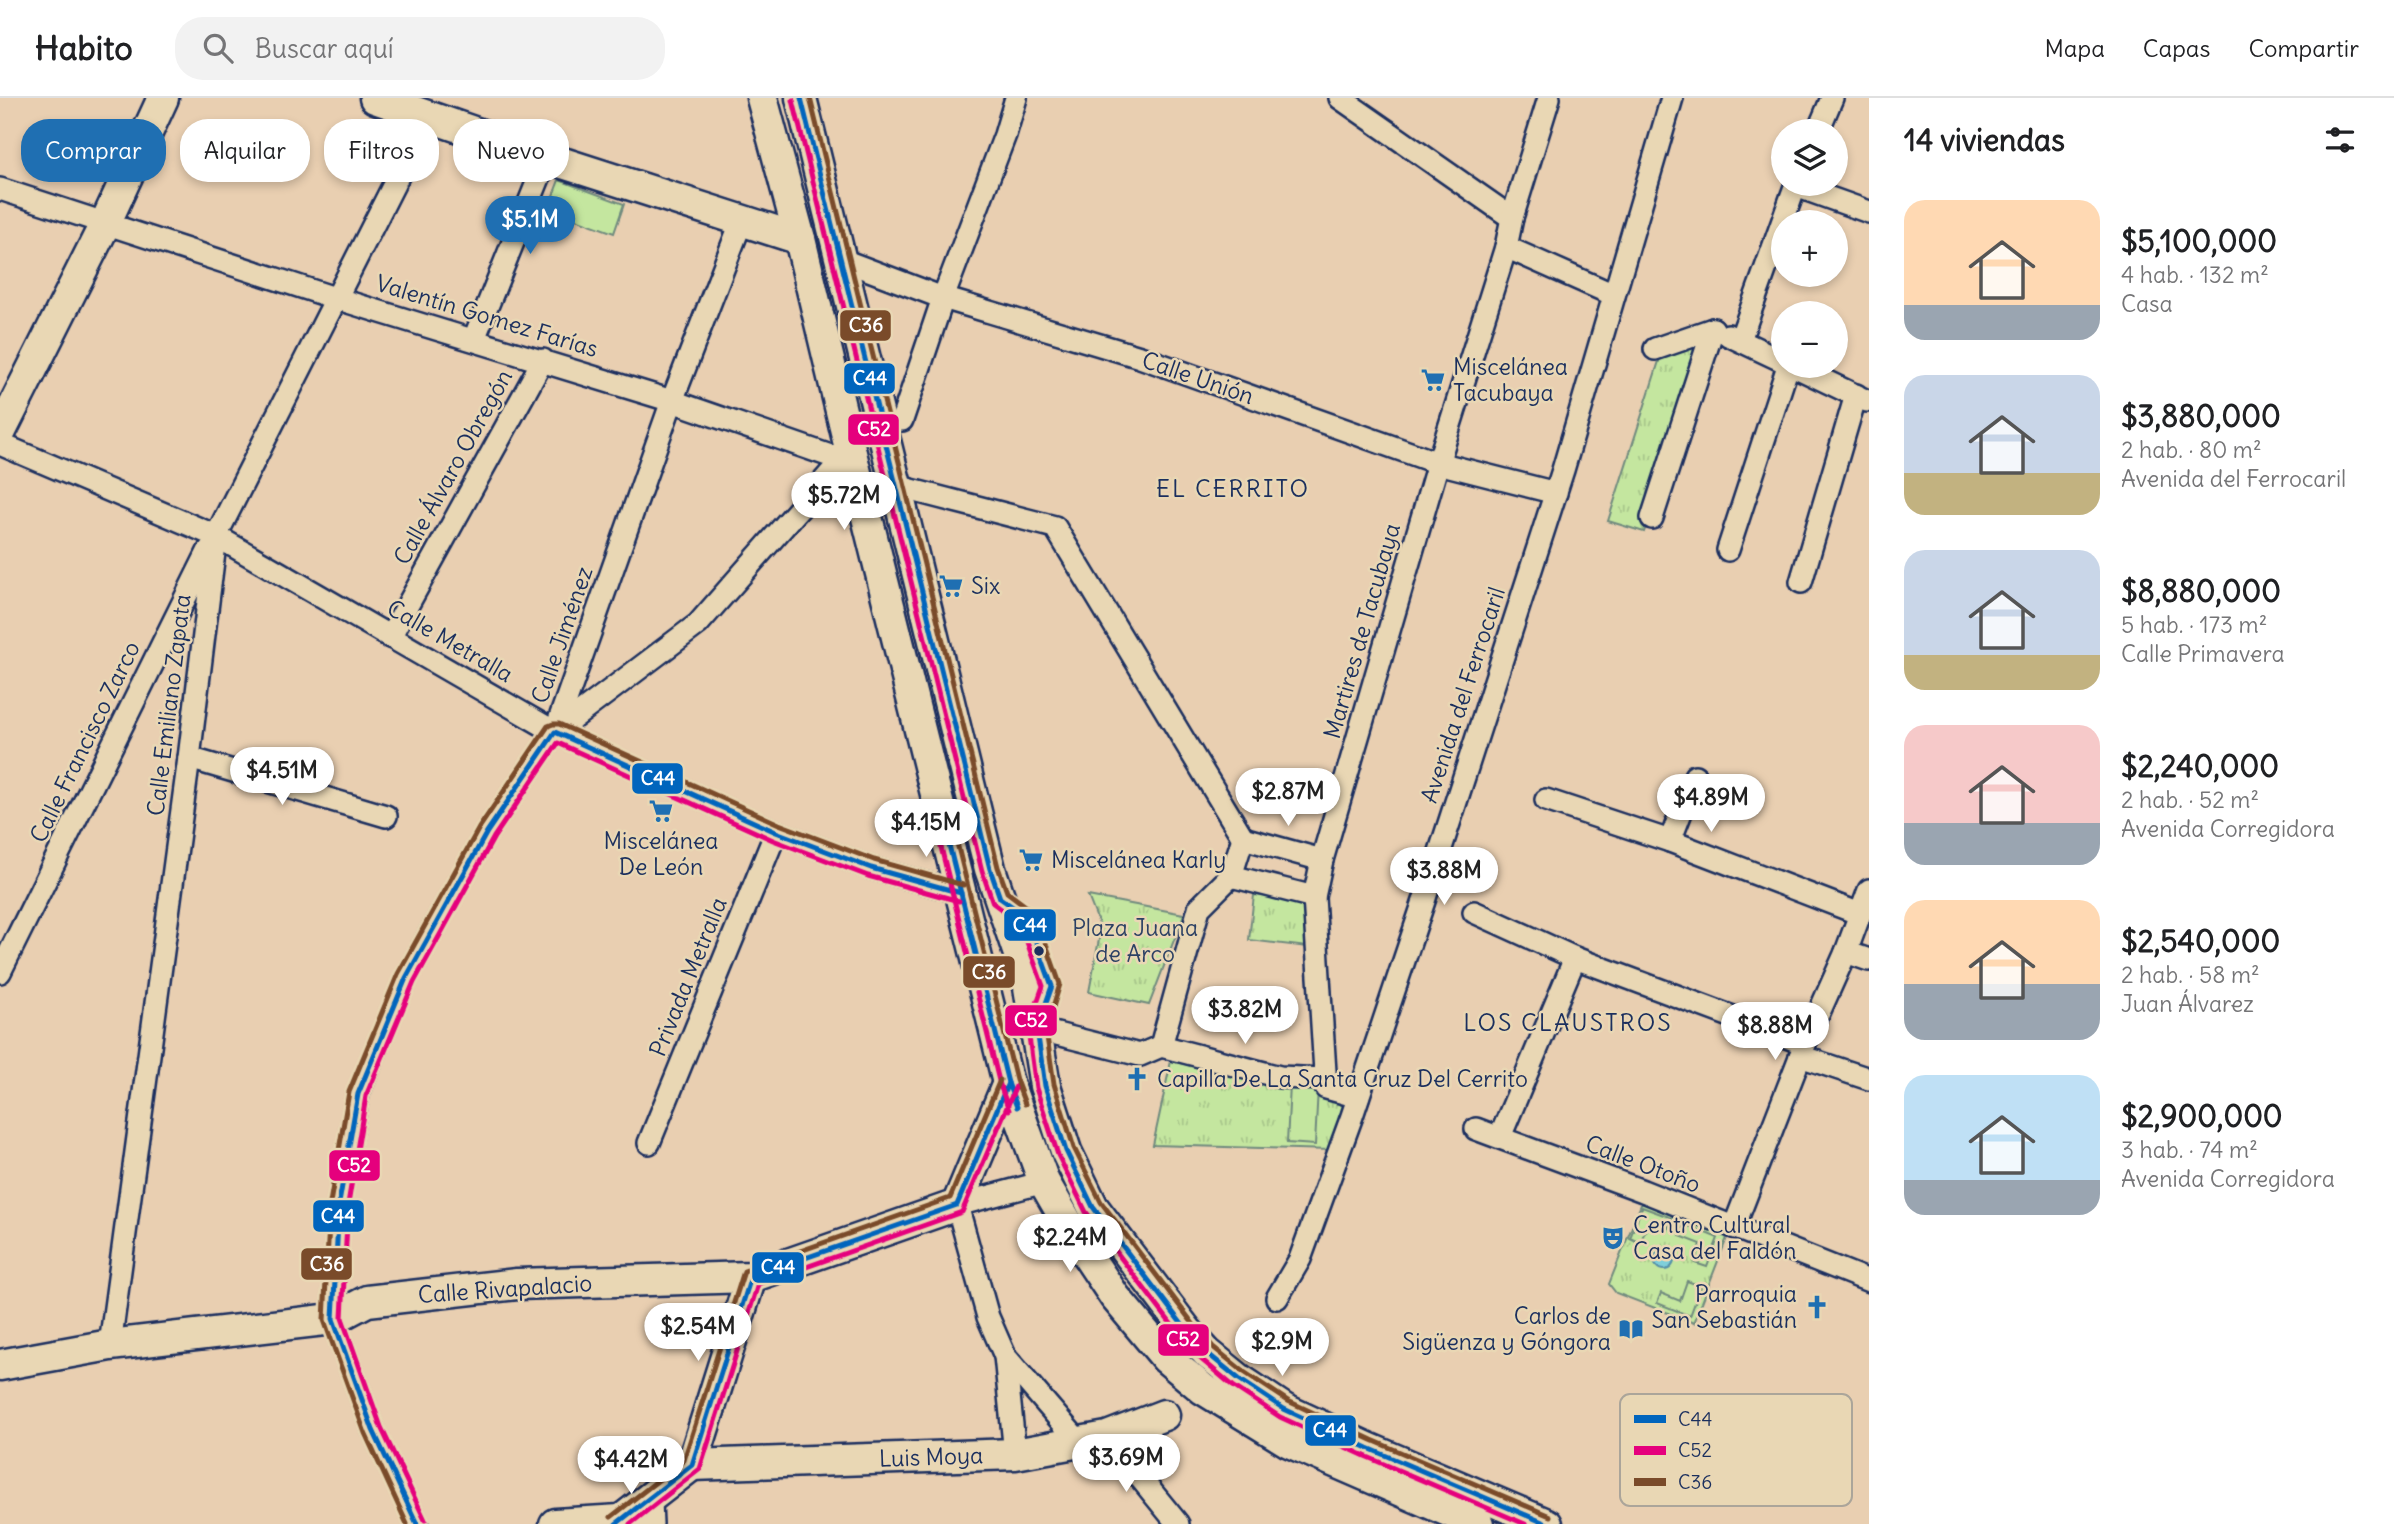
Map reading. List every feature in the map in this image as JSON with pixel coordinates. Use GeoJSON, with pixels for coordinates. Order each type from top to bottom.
{"type":"FeatureCollection","features":[{"type":"Feature","properties":{"kind":"main road"},"geometry":{"type":"LineString","coordinates":[[0,433],[105,224],[163,98]]}},
{"type":"Feature","properties":{"kind":"main road"},"geometry":{"type":"LineString","coordinates":[[375,98],[453,126]]}},
{"type":"Feature","properties":{"kind":"main road"},"geometry":{"type":"LineString","coordinates":[[762,98],[800,239],[847,458],[983,987],[1008,1083],[1044,1182],[1079,1243],[1115,1297],[1166,1358],[1203,1389],[1235,1410],[1547,1524]]}},
{"type":"Feature","properties":{"kind":"main road"},"geometry":{"type":"LineString","coordinates":[[801,98],[990,869],[1028,981],[1045,1086],[1066,1151],[1093,1207],[1187,1331],[1207,1353],[1264,1397],[1295,1430],[1478,1524]]}},
{"type":"Feature","properties":{"kind":"main road"},"geometry":{"type":"LineString","coordinates":[[569,165],[800,239]]}},
{"type":"Feature","properties":{"kind":"main road"},"geometry":{"type":"LineString","coordinates":[[983,987],[998,995],[1013,994],[1028,981]]}},
{"type":"Feature","properties":{"kind":"main road"},"geometry":{"type":"LineString","coordinates":[[957,1205],[1008,1083]]}},
{"type":"Feature","properties":{"kind":"main road","name":"Calle Rivapalacio"},"geometry":{"type":"LineString","coordinates":[[0,1365],[110,1345],[333,1319],[367,1301],[517,1284],[751,1277],[957,1205]]}},
{"type":"Feature","properties":{"kind":"main road"},"geometry":{"type":"LineString","coordinates":[[555,1524],[626,1523],[692,1465],[751,1277]]}},
{"type":"Feature","properties":{"kind":"main road","name":"Luis Moya"},"geometry":{"type":"LineString","coordinates":[[692,1465],[1016,1454],[1093,1440],[1164,1415]]}},
{"type":"Feature","properties":{"kind":"street"},"geometry":{"type":"LineString","coordinates":[[902,420],[1016,98]]}},
{"type":"Feature","properties":{"kind":"street"},"geometry":{"type":"LineString","coordinates":[[1340,98],[1513,218]]}},
{"type":"Feature","properties":{"kind":"street","name":"Martires de Tacubaya"},"geometry":{"type":"LineString","coordinates":[[1324,1079],[1314,897],[1322,860],[1438,463],[1506,247],[1549,98]]}},
{"type":"Feature","properties":{"kind":"street","name":"Avenida del Ferrocaril"},"geometry":{"type":"LineString","coordinates":[[1277,1298],[1300,1259],[1358,1097],[1556,493],[1672,98]]}},
{"type":"Feature","properties":{"kind":"street"},"geometry":{"type":"LineString","coordinates":[[1823,119],[1832,98]]}},
{"type":"Feature","properties":{"kind":"street","name":"Calle Emiliano Zapata"},"geometry":{"type":"LineString","coordinates":[[110,1345],[216,536],[428,117]]}},
{"type":"Feature","properties":{"kind":"street"},"geometry":{"type":"LineString","coordinates":[[474,339],[537,182]]}},
{"type":"Feature","properties":{"kind":"street","name":"Valentín Gomez Farías"},"geometry":{"type":"LineString","coordinates":[[0,189],[338,299],[543,360],[847,458]]}},
{"type":"Feature","properties":{"kind":"street"},"geometry":{"type":"LineString","coordinates":[[1740,340],[1792,196]]}},
{"type":"Feature","properties":{"kind":"street"},"geometry":{"type":"LineString","coordinates":[[1826,196],[1869,212]]}},
{"type":"Feature","properties":{"kind":"street","name":"Calle Jiménez"},"geometry":{"type":"LineString","coordinates":[[417,1524],[373,1430],[333,1319],[339,1203],[358,1094],[406,978],[427,939],[487,832],[555,732],[672,401],[742,220]]}},
{"type":"Feature","properties":{"kind":"street"},"geometry":{"type":"LineString","coordinates":[[1506,247],[1614,295]]}},
{"type":"Feature","properties":{"kind":"street","name":"Calle Unión"},"geometry":{"type":"LineString","coordinates":[[840,260],[943,298],[1140,357],[1438,463],[1556,493]]}},
{"type":"Feature","properties":{"kind":"street"},"geometry":{"type":"LineString","coordinates":[[1652,518],[1713,330]]}},
{"type":"Feature","properties":{"kind":"street"},"geometry":{"type":"LineString","coordinates":[[1655,349],[1713,330],[1771,355]]}},
{"type":"Feature","properties":{"kind":"street","name":"Calle Álvaro Obregón"},"geometry":{"type":"LineString","coordinates":[[390,637],[543,360]]}},
{"type":"Feature","properties":{"kind":"street"},"geometry":{"type":"LineString","coordinates":[[1728,550],[1784,378]]}},
{"type":"Feature","properties":{"kind":"street"},"geometry":{"type":"LineString","coordinates":[[1801,582],[1862,398],[1820,378]]}},
{"type":"Feature","properties":{"kind":"street","name":"Calle Metralla"},"geometry":{"type":"LineString","coordinates":[[0,444],[216,536],[555,732],[776,832],[871,868],[961,893]]}},
{"type":"Feature","properties":{"kind":"street"},"geometry":{"type":"LineString","coordinates":[[555,732],[698,624],[847,458]]}},
{"type":"Feature","properties":{"kind":"street"},"geometry":{"type":"LineString","coordinates":[[896,486],[1055,527],[1243,838],[1322,860]]}},
{"type":"Feature","properties":{"kind":"street","name":"Calle Francisco Zarco"},"geometry":{"type":"LineString","coordinates":[[0,972],[216,536]]}},
{"type":"Feature","properties":{"kind":"street"},"geometry":{"type":"LineString","coordinates":[[189,758],[386,816]]}},
{"type":"Feature","properties":{"kind":"street"},"geometry":{"type":"LineString","coordinates":[[1670,841],[1695,776]]}},
{"type":"Feature","properties":{"kind":"street"},"geometry":{"type":"LineString","coordinates":[[1546,800],[1670,841],[1860,914]]}},
{"type":"Feature","properties":{"kind":"street","name":"Privada Metralla"},"geometry":{"type":"LineString","coordinates":[[649,1143],[776,832]]}},
{"type":"Feature","properties":{"kind":"street"},"geometry":{"type":"LineString","coordinates":[[1161,1046],[1199,908],[1231,876],[1243,838]]}},
{"type":"Feature","properties":{"kind":"street"},"geometry":{"type":"LineString","coordinates":[[1231,876],[1314,897]]}},
{"type":"Feature","properties":{"kind":"street"},"geometry":{"type":"LineString","coordinates":[[1734,1227],[1802,1050],[1846,952],[1869,890]]}},
{"type":"Feature","properties":{"kind":"street"},"geometry":{"type":"LineString","coordinates":[[1474,912],[1575,958],[1869,1079]]}},
{"type":"Feature","properties":{"kind":"street"},"geometry":{"type":"LineString","coordinates":[[1846,952],[1869,960]]}},
{"type":"Feature","properties":{"kind":"street"},"geometry":{"type":"LineString","coordinates":[[1500,1137],[1575,958]]}},
{"type":"Feature","properties":{"kind":"street"},"geometry":{"type":"LineString","coordinates":[[1037,1029],[1140,1055],[1161,1046],[1280,1077],[1324,1079],[1326,1087],[1358,1097]]}},
{"type":"Feature","properties":{"kind":"street","name":"Calle Otoño"},"geometry":{"type":"LineString","coordinates":[[1476,1129],[1869,1281]]}},
{"type":"Feature","properties":{"kind":"street"},"geometry":{"type":"LineString","coordinates":[[1016,1454],[1005,1356],[988,1317],[957,1205],[1044,1182]]}},
{"type":"Feature","properties":{"kind":"street"},"geometry":{"type":"LineString","coordinates":[[1005,1356],[1178,1524]]}},
{"type":"Feature","properties":{"kind":"street"},"geometry":{"type":"LineString","coordinates":[[652,1524],[652,1502],[666,1486]]}},
{"type":"Feature","properties":{"kind":"green space"},"geometry":{"type":"Polygon","coordinates":[[[558,182],[624,204],[614,233],[548,209],[558,182]]]}},
{"type":"Feature","properties":{"kind":"green space"},"geometry":{"type":"Polygon","coordinates":[[[1705,338],[1644,532],[1608,521],[1660,358],[1705,338]]]}},
{"type":"Feature","properties":{"kind":"green space"},"geometry":{"type":"Polygon","coordinates":[[[1254,895],[1312,901],[1307,947],[1249,940],[1254,895]]]}},
{"type":"Feature","properties":{"kind":"green space","name":"Plaza Juana de Arco"},"geometry":{"type":"Polygon","coordinates":[[[1088,896],[1184,914],[1149,1005],[1089,992],[1101,929],[1088,896]]]}},
{"type":"Feature","properties":{"kind":"green space"},"geometry":{"type":"Polygon","coordinates":[[[1171,1061],[1350,1101],[1331,1150],[1153,1145],[1171,1061]]]}},
{"type":"Feature","properties":{"kind":"green space"},"geometry":{"type":"Polygon","coordinates":[[[1290,1085],[1318,1087],[1315,1145],[1287,1143],[1290,1085]]]}},
{"type":"Feature","properties":{"kind":"green space"},"geometry":{"type":"Polygon","coordinates":[[[1644,1197],[1730,1230],[1694,1323],[1616,1293],[1609,1284],[1644,1197]]]}},
{"type":"Feature","properties":{"kind":"green space"},"geometry":{"type":"Polygon","coordinates":[[[1642,1207],[1672,1218],[1667,1231],[1648,1224],[1640,1243],[1630,1238],[1642,1207]]]}},
{"type":"Feature","properties":{"kind":"green space"},"geometry":{"type":"Polygon","coordinates":[[[1684,1224],[1718,1238],[1707,1267],[1695,1263],[1701,1244],[1680,1236],[1684,1224]]]}},
{"type":"Feature","properties":{"kind":"green space"},"geometry":{"type":"Polygon","coordinates":[[[1687,1281],[1701,1286],[1690,1316],[1657,1303],[1661,1293],[1680,1301],[1687,1281]]]}},
{"type":"Feature","properties":{"kind":"water"},"geometry":{"type":"Polygon","coordinates":[[[1664,1250],[1671,1253],[1674,1260],[1671,1267],[1664,1270],[1657,1267],[1654,1260],[1657,1253],[1664,1250]]]}},
{"type":"Feature","properties":{"kind":"transit line","name":"C44"},"geometry":{"type":"LineString","coordinates":[[801,98],[990,869],[1000,898],[1027,917],[1052,986],[1037,1029],[1045,1086],[1066,1151],[1093,1207],[1187,1331],[1207,1353],[1239,1379],[1284,1409],[1547,1524]]}},
{"type":"Feature","properties":{"kind":"transit line","name":"C36"},"geometry":{"type":"LineString","coordinates":[[810,98],[998,867],[1007,892],[1035,913],[1060,984],[1046,1030],[1054,1084],[1074,1148],[1101,1202],[1194,1325],[1213,1347],[1244,1372],[1288,1401],[1550,1516]]}},
{"type":"Feature","properties":{"kind":"transit line","name":"C52"},"geometry":{"type":"LineString","coordinates":[[793,100],[982,871],[993,903],[1020,923],[1043,986],[1028,1029],[1036,1088],[1058,1155],[1086,1212],[1181,1337],[1201,1359],[1233,1386],[1280,1417],[1525,1524]]}},
{"type":"Feature","properties":{"kind":"transit line","name":"C36"},"geometry":{"type":"LineString","coordinates":[[407,1524],[365,1433],[324,1320],[330,1203],[349,1092],[398,974],[479,828],[548,726],[559,724],[779,824],[874,860],[963,885]]}},
{"type":"Feature","properties":{"kind":"transit line","name":"C44"},"geometry":{"type":"LineString","coordinates":[[417,1524],[373,1430],[333,1319],[339,1203],[358,1094],[406,978],[487,832],[555,732],[776,832],[871,868],[961,893]]}},
{"type":"Feature","properties":{"kind":"transit line","name":"C52"},"geometry":{"type":"LineString","coordinates":[[425,1520],[381,1427],[342,1318],[348,1204],[366,1096],[414,982],[494,837],[558,743],[773,840],[868,876],[959,901]]}},
{"type":"Feature","properties":{"kind":"transit line","name":"C36"},"geometry":{"type":"LineString","coordinates":[[956,839],[1016,1080],[1025,1104]]}},
{"type":"Feature","properties":{"kind":"transit line","name":"C44"},"geometry":{"type":"LineString","coordinates":[[948,841],[1008,1083],[1017,1107]]}},
{"type":"Feature","properties":{"kind":"transit line","name":"C52"},"geometry":{"type":"LineString","coordinates":[[940,843],[1000,1085],[1009,1110]]}},
{"type":"Feature","properties":{"kind":"transit line","name":"C36"},"geometry":{"type":"LineString","coordinates":[[611,1517],[684,1460],[744,1271],[950,1198],[1000,1080]]}},
{"type":"Feature","properties":{"kind":"transit line","name":"C44"},"geometry":{"type":"LineString","coordinates":[[616,1524],[692,1465],[751,1277],[957,1205],[1008,1083]]}},
{"type":"Feature","properties":{"kind":"transit line","name":"C52"},"geometry":{"type":"LineString","coordinates":[[630,1524],[700,1469],[758,1284],[962,1212],[1016,1086]]}},
{"type":"Feature","properties":{"kind":"place","name":"Miscelánea Tacubaya"},"geometry":{"type":"Point","coordinates":[1433,380]}},
{"type":"Feature","properties":{"kind":"place","name":"Six"},"geometry":{"type":"Point","coordinates":[951,586]}},
{"type":"Feature","properties":{"kind":"place","name":"Miscelánea De León"},"geometry":{"type":"Point","coordinates":[661,811]}},
{"type":"Feature","properties":{"kind":"place","name":"Miscelánea Karly"},"geometry":{"type":"Point","coordinates":[1031,860]}},
{"type":"Feature","properties":{"kind":"place","name":"Capilla De La Santa Cruz Del Cerrito"},"geometry":{"type":"Point","coordinates":[1137,1079]}},
{"type":"Feature","properties":{"kind":"place","name":"Centro Cultural Casa del Faldón"},"geometry":{"type":"Point","coordinates":[1613,1238]}},
{"type":"Feature","properties":{"kind":"place","name":"Parroquia San Sebastián"},"geometry":{"type":"Point","coordinates":[1817,1307]}},
{"type":"Feature","properties":{"kind":"place","name":"Carlos de Sigüenza y Góngora"},"geometry":{"type":"Point","coordinates":[1631,1329]}},
{"type":"Feature","properties":{"kind":"district","name":"EL CERRITO"},"geometry":{"type":"Point","coordinates":[1233,489]}},
{"type":"Feature","properties":{"kind":"district","name":"LOS CLAUSTROS"},"geometry":{"type":"Point","coordinates":[1568,1023]}}]}
